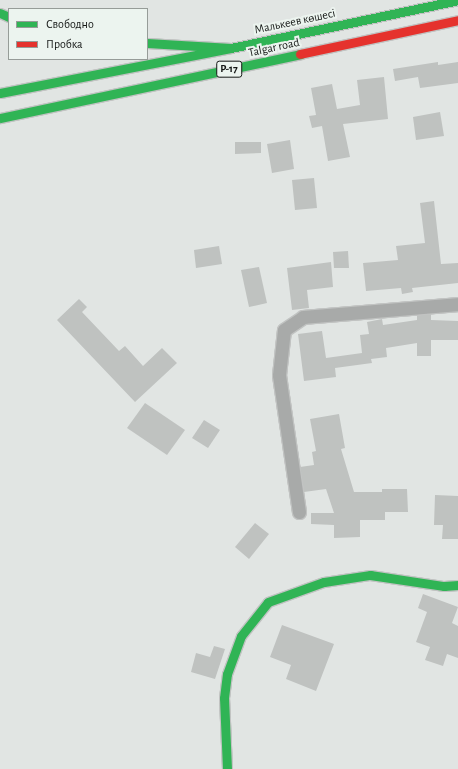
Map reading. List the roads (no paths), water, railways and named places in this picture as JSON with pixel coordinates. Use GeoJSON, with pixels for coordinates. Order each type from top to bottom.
{"type":"FeatureCollection","features":[{"type":"Feature","properties":{"kind":"main road","name":"Малькеев көшесі"},"geometry":{"type":"LineString","coordinates":[[231,48],[458,0]]}},
{"type":"Feature","properties":{"kind":"main road","name":"Talgar road"},"geometry":{"type":"LineString","coordinates":[[0,118],[458,20]]}},
{"type":"Feature","properties":{"kind":"main road"},"geometry":{"type":"LineString","coordinates":[[148,43],[231,48]]}},
{"type":"Feature","properties":{"kind":"main road","name":"Talgar road"},"geometry":{"type":"LineString","coordinates":[[0,93],[231,48]]}},
{"type":"Feature","properties":{"kind":"main road"},"geometry":{"type":"LineString","coordinates":[[228,769],[224,698],[227,674],[241,636],[268,602],[324,582],[370,575],[444,586],[458,584]]}},
{"type":"Feature","properties":{"kind":"street"},"geometry":{"type":"LineString","coordinates":[[299,512],[279,376],[284,330],[303,317],[458,304]]}}]}
